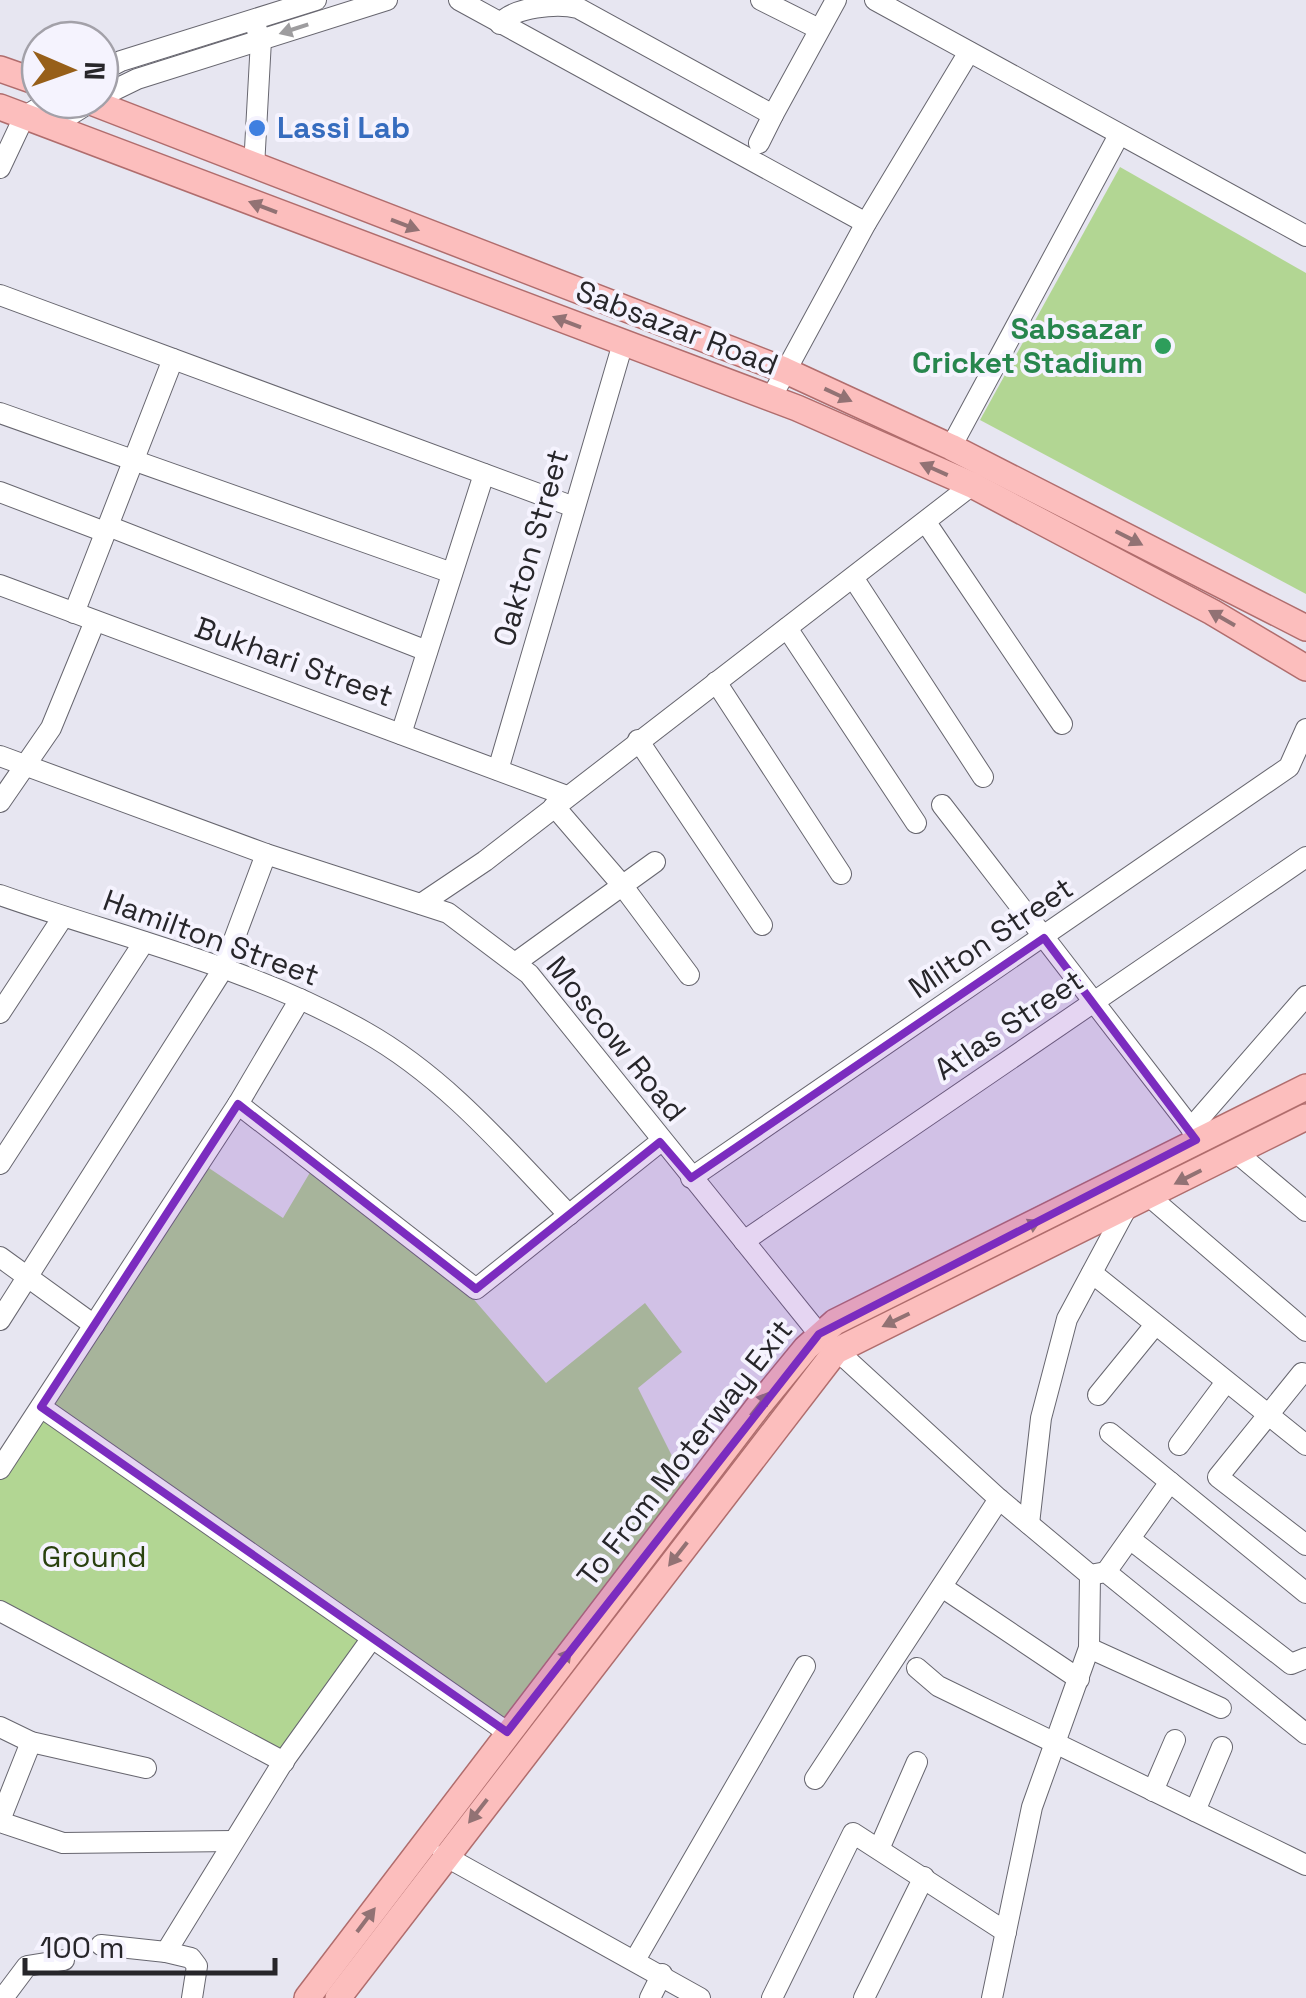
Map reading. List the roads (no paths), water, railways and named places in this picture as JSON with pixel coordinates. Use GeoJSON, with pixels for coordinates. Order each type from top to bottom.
{"type":"FeatureCollection","features":[{"type":"Feature","properties":{"kind":"main road","name":"Sabsazar Road"},"geometry":{"type":"LineString","coordinates":[[12,112],[771,398],[972,486],[1212,612],[1306,668]]}},
{"type":"Feature","properties":{"kind":"main road","name":"Sabsazar Road"},"geometry":{"type":"LineString","coordinates":[[120,112],[254,167],[784,370],[951,447],[1306,628]]}},
{"type":"Feature","properties":{"kind":"main road","name":"To From Moterway Exit"},"geometry":{"type":"LineString","coordinates":[[307,1998],[507,1732],[828,1343],[1194,1134],[1306,1086]]}},
{"type":"Feature","properties":{"kind":"main road","name":"To From Moterway Exit"},"geometry":{"type":"LineString","coordinates":[[338,1998],[828,1343],[1138,1203],[1306,1117]]}},
{"type":"Feature","properties":{"kind":"street"},"geometry":{"type":"LineString","coordinates":[[120,65],[316,0]]}},
{"type":"Feature","properties":{"kind":"street"},"geometry":{"type":"LineString","coordinates":[[120,87],[387,0]]}},
{"type":"Feature","properties":{"kind":"street"},"geometry":{"type":"LineString","coordinates":[[459,0],[866,224]]}},
{"type":"Feature","properties":{"kind":"street"},"geometry":{"type":"LineString","coordinates":[[761,0],[819,29]]}},
{"type":"Feature","properties":{"kind":"street"},"geometry":{"type":"LineString","coordinates":[[759,143],[836,0]]}},
{"type":"Feature","properties":{"kind":"street"},"geometry":{"type":"LineString","coordinates":[[875,0],[1306,235]]}},
{"type":"Feature","properties":{"kind":"street"},"geometry":{"type":"LineString","coordinates":[[500,24],[506,15],[565,5],[578,8],[773,115]]}},
{"type":"Feature","properties":{"kind":"street"},"geometry":{"type":"LineString","coordinates":[[253,19],[261,40],[254,167]]}},
{"type":"Feature","properties":{"kind":"street"},"geometry":{"type":"LineString","coordinates":[[771,398],[866,224],[969,52]]}},
{"type":"Feature","properties":{"kind":"street"},"geometry":{"type":"LineString","coordinates":[[0,168],[12,112]]}},
{"type":"Feature","properties":{"kind":"street"},"geometry":{"type":"LineString","coordinates":[[50,127],[61,120]]}},
{"type":"Feature","properties":{"kind":"street"},"geometry":{"type":"LineString","coordinates":[[951,447],[1119,135]]}},
{"type":"Feature","properties":{"kind":"street"},"geometry":{"type":"LineString","coordinates":[[0,294],[574,507]]}},
{"type":"Feature","properties":{"kind":"street","name":"Oakton Street"},"geometry":{"type":"LineString","coordinates":[[498,770],[623,343]]}},
{"type":"Feature","properties":{"kind":"street"},"geometry":{"type":"LineString","coordinates":[[74,612],[173,358]]}},
{"type":"Feature","properties":{"kind":"street"},"geometry":{"type":"LineString","coordinates":[[0,413],[452,574]]}},
{"type":"Feature","properties":{"kind":"street"},"geometry":{"type":"LineString","coordinates":[[400,734],[484,474]]}},
{"type":"Feature","properties":{"kind":"street"},"geometry":{"type":"LineString","coordinates":[[420,904],[927,524],[972,486]]}},
{"type":"Feature","properties":{"kind":"street"},"geometry":{"type":"LineString","coordinates":[[0,492],[427,651]]}},
{"type":"Feature","properties":{"kind":"street"},"geometry":{"type":"LineString","coordinates":[[927,524],[1062,724]]}},
{"type":"Feature","properties":{"kind":"street"},"geometry":{"type":"LineString","coordinates":[[854,578],[983,778]]}},
{"type":"Feature","properties":{"kind":"street","name":"Bukhari Street"},"geometry":{"type":"LineString","coordinates":[[0,585],[498,770],[561,801]]}},
{"type":"Feature","properties":{"kind":"street"},"geometry":{"type":"LineString","coordinates":[[0,802],[51,728],[95,621]]}},
{"type":"Feature","properties":{"kind":"street"},"geometry":{"type":"LineString","coordinates":[[787,628],[916,823]]}},
{"type":"Feature","properties":{"kind":"street"},"geometry":{"type":"LineString","coordinates":[[716,682],[842,874]]}},
{"type":"Feature","properties":{"kind":"street","name":"Milton Street"},"geometry":{"type":"LineString","coordinates":[[690,1178],[1289,767],[1306,730]]}},
{"type":"Feature","properties":{"kind":"street"},"geometry":{"type":"LineString","coordinates":[[638,740],[762,925]]}},
{"type":"Feature","properties":{"kind":"street","name":"Moscow Road"},"geometry":{"type":"LineString","coordinates":[[0,756],[266,854],[448,913],[529,974],[660,1142],[828,1343],[1029,1524],[1306,1734]]}},
{"type":"Feature","properties":{"kind":"street"},"geometry":{"type":"LineString","coordinates":[[561,801],[689,976]]}},
{"type":"Feature","properties":{"kind":"street"},"geometry":{"type":"LineString","coordinates":[[942,804],[1194,1134],[1306,996]]}},
{"type":"Feature","properties":{"kind":"street"},"geometry":{"type":"LineString","coordinates":[[0,1320],[222,969],[266,854]]}},
{"type":"Feature","properties":{"kind":"street","name":"Atlas Street"},"geometry":{"type":"LineString","coordinates":[[744,1242],[1306,857]]}},
{"type":"Feature","properties":{"kind":"street"},"geometry":{"type":"LineString","coordinates":[[515,964],[655,862]]}},
{"type":"Feature","properties":{"kind":"street","name":"Hamilton Street"},"geometry":{"type":"LineString","coordinates":[[0,894],[222,969],[366,1032],[457,1098],[569,1214]]}},
{"type":"Feature","properties":{"kind":"street"},"geometry":{"type":"LineString","coordinates":[[0,1013],[63,917]]}},
{"type":"Feature","properties":{"kind":"street"},"geometry":{"type":"LineString","coordinates":[[0,1164],[144,942]]}},
{"type":"Feature","properties":{"kind":"street"},"geometry":{"type":"LineString","coordinates":[[0,1468],[238,1104],[300,1000]]}},
{"type":"Feature","properties":{"kind":"street"},"geometry":{"type":"LineString","coordinates":[[238,1104],[476,1289],[660,1142]]}},
{"type":"Feature","properties":{"kind":"street"},"geometry":{"type":"LineString","coordinates":[[1237,1152],[1306,1210]]}},
{"type":"Feature","properties":{"kind":"street"},"geometry":{"type":"LineString","coordinates":[[1029,1524],[1041,1418],[1067,1319],[1138,1203],[1306,1331]]}},
{"type":"Feature","properties":{"kind":"street"},"geometry":{"type":"LineString","coordinates":[[0,1257],[94,1325]]}},
{"type":"Feature","properties":{"kind":"street"},"geometry":{"type":"LineString","coordinates":[[1092,1273],[1306,1445]]}},
{"type":"Feature","properties":{"kind":"street"},"geometry":{"type":"LineString","coordinates":[[1098,1395],[1155,1325]]}},
{"type":"Feature","properties":{"kind":"street"},"geometry":{"type":"LineString","coordinates":[[1302,1372],[1218,1478],[1306,1545]]}},
{"type":"Feature","properties":{"kind":"street"},"geometry":{"type":"LineString","coordinates":[[1179,1445],[1226,1382]]}},
{"type":"Feature","properties":{"kind":"street"},"geometry":{"type":"LineString","coordinates":[[40,1406],[507,1732]]}},
{"type":"Feature","properties":{"kind":"street"},"geometry":{"type":"LineString","coordinates":[[1110,1433],[1306,1593]]}},
{"type":"Feature","properties":{"kind":"street"},"geometry":{"type":"LineString","coordinates":[[992,1998],[1032,1807],[1089,1648],[1098,1573],[1130,1539],[1170,1482]]}},
{"type":"Feature","properties":{"kind":"street"},"geometry":{"type":"LineString","coordinates":[[815,1779],[999,1499]]}},
{"type":"Feature","properties":{"kind":"street"},"geometry":{"type":"LineString","coordinates":[[1130,1539],[1291,1664],[1306,1658]]}},
{"type":"Feature","properties":{"kind":"street"},"geometry":{"type":"LineString","coordinates":[[942,1587],[1079,1678]]}},
{"type":"Feature","properties":{"kind":"street"},"geometry":{"type":"LineString","coordinates":[[0,1611],[284,1762]]}},
{"type":"Feature","properties":{"kind":"street"},"geometry":{"type":"LineString","coordinates":[[166,1952],[284,1762],[372,1638]]}},
{"type":"Feature","properties":{"kind":"street"},"geometry":{"type":"LineString","coordinates":[[1089,1648],[1221,1708]]}},
{"type":"Feature","properties":{"kind":"street"},"geometry":{"type":"LineString","coordinates":[[635,1960],[805,1666]]}},
{"type":"Feature","properties":{"kind":"street"},"geometry":{"type":"LineString","coordinates":[[916,1668],[938,1686],[1306,1865]]}},
{"type":"Feature","properties":{"kind":"street"},"geometry":{"type":"LineString","coordinates":[[0,1727],[31,1742],[146,1768]]}},
{"type":"Feature","properties":{"kind":"street"},"geometry":{"type":"LineString","coordinates":[[1153,1791],[1176,1740]]}},
{"type":"Feature","properties":{"kind":"street"},"geometry":{"type":"LineString","coordinates":[[31,1742],[0,1821],[63,1842],[233,1841]]}},
{"type":"Feature","properties":{"kind":"street"},"geometry":{"type":"LineString","coordinates":[[1194,1811],[1222,1747]]}},
{"type":"Feature","properties":{"kind":"street"},"geometry":{"type":"LineString","coordinates":[[879,1849],[917,1762]]}},
{"type":"Feature","properties":{"kind":"street"},"geometry":{"type":"LineString","coordinates":[[772,1998],[853,1833],[1006,1932]]}},
{"type":"Feature","properties":{"kind":"street"},"geometry":{"type":"LineString","coordinates":[[443,1856],[700,1998]]}},
{"type":"Feature","properties":{"kind":"street"},"geometry":{"type":"LineString","coordinates":[[864,1998],[924,1877]]}},
{"type":"Feature","properties":{"kind":"street"},"geometry":{"type":"LineString","coordinates":[[101,1945],[191,1958],[198,1966],[192,1998]]}},
{"type":"Feature","properties":{"kind":"street"},"geometry":{"type":"LineString","coordinates":[[3,1998],[27,1966],[64,1960]]}},
{"type":"Feature","properties":{"kind":"street"},"geometry":{"type":"LineString","coordinates":[[650,1998],[662,1974]]}},
{"type":"Feature","properties":{"kind":"place","name":"Lassi Lab"},"geometry":{"type":"Point","coordinates":[257,128]}},
{"type":"Feature","properties":{"kind":"place","name":"Sabsazar Cricket Stadium"},"geometry":{"type":"Point","coordinates":[1163,346]}},
{"type":"Feature","properties":{"kind":"park label","name":"Ground"},"geometry":{"type":"Point","coordinates":[94,1557]}}]}
